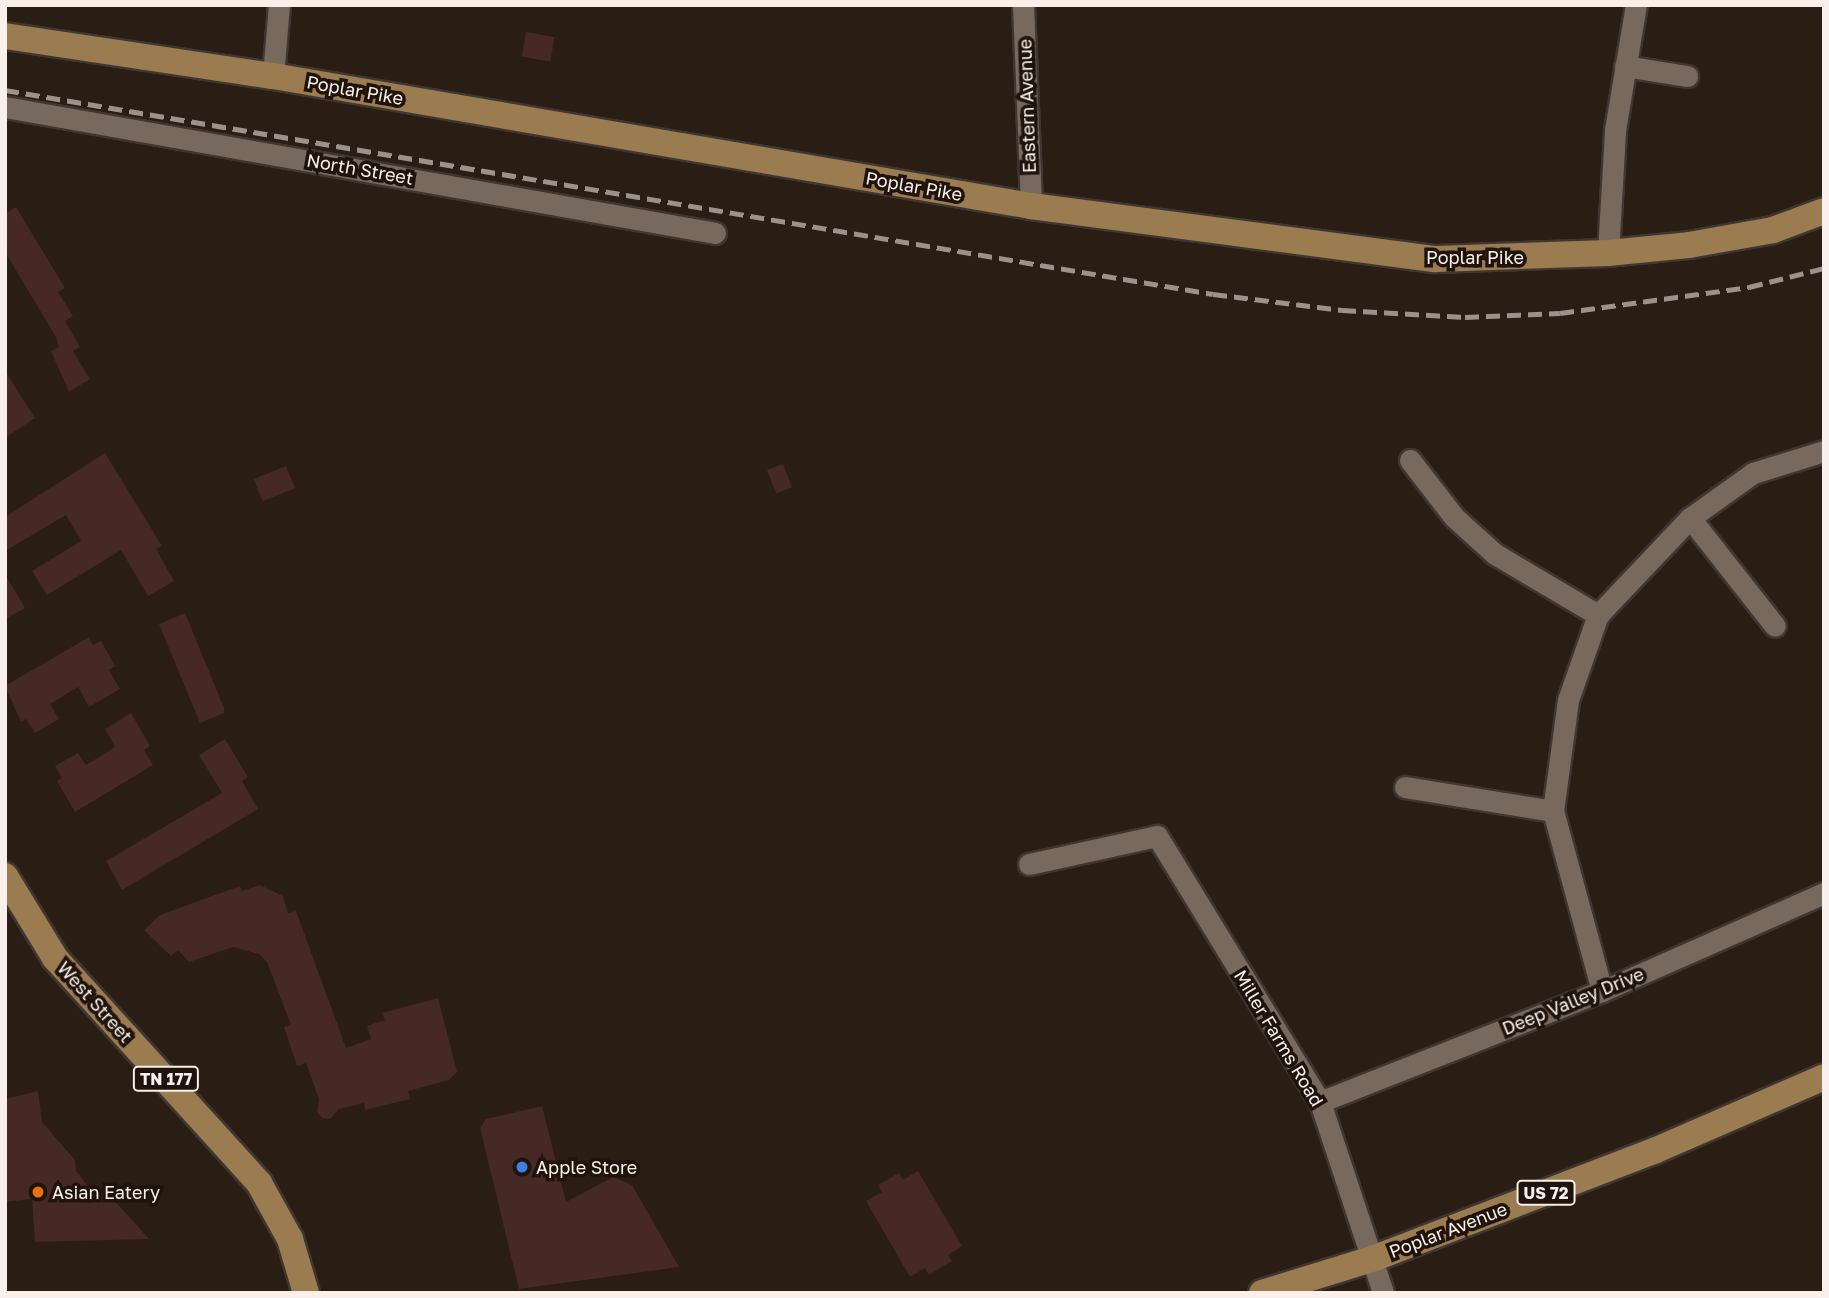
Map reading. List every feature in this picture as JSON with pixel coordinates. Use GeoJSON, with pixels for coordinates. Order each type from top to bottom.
{"type":"FeatureCollection","features":[{"type":"Feature","properties":{"kind":"main road","name":"Poplar Pike"},"geometry":{"type":"LineString","coordinates":[[5,36],[274,76],[1031,206],[1436,260],[1608,253],[1773,230],[1824,211]]}},
{"type":"Feature","properties":{"kind":"main road","name":"West Street"},"geometry":{"type":"LineString","coordinates":[[5,876],[55,958],[259,1183],[290,1239],[306,1293]]}},
{"type":"Feature","properties":{"kind":"main road","name":"Poplar Avenue"},"geometry":{"type":"LineString","coordinates":[[1262,1293],[1375,1258],[1654,1152],[1824,1077]]}},
{"type":"Feature","properties":{"kind":"street"},"geometry":{"type":"LineString","coordinates":[[274,76],[279,5]]}},
{"type":"Feature","properties":{"kind":"street","name":"Eastern Avenue"},"geometry":{"type":"LineString","coordinates":[[1023,5],[1031,206]]}},
{"type":"Feature","properties":{"kind":"street"},"geometry":{"type":"LineString","coordinates":[[1608,253],[1615,130],[1636,5]]}},
{"type":"Feature","properties":{"kind":"street"},"geometry":{"type":"LineString","coordinates":[[1625,66],[1687,76]]}},
{"type":"Feature","properties":{"kind":"street","name":"North Street"},"geometry":{"type":"LineString","coordinates":[[5,107],[715,233]]}},
{"type":"Feature","properties":{"kind":"street"},"geometry":{"type":"LineString","coordinates":[[1602,991],[1553,811],[1568,700],[1598,615],[1690,518],[1752,473],[1824,451]]}},
{"type":"Feature","properties":{"kind":"street"},"geometry":{"type":"LineString","coordinates":[[1410,460],[1454,517],[1495,554],[1598,615]]}},
{"type":"Feature","properties":{"kind":"street"},"geometry":{"type":"LineString","coordinates":[[1690,518],[1775,626]]}},
{"type":"Feature","properties":{"kind":"street"},"geometry":{"type":"LineString","coordinates":[[1405,786],[1553,811]]}},
{"type":"Feature","properties":{"kind":"street","name":"Miller Farms Road"},"geometry":{"type":"LineString","coordinates":[[1029,864],[1157,836],[1320,1102],[1375,1258],[1383,1293]]}},
{"type":"Feature","properties":{"kind":"street","name":"Deep Valley Drive"},"geometry":{"type":"LineString","coordinates":[[1320,1102],[1602,991],[1824,893]]}},
{"type":"Feature","properties":{"kind":"building"},"geometry":{"type":"Polygon","coordinates":[[[526,32],[555,37],[550,62],[522,57],[526,32]]]}},
{"type":"Feature","properties":{"kind":"building"},"geometry":{"type":"Polygon","coordinates":[[[16,207],[65,288],[58,292],[73,316],[65,321],[80,347],[73,351],[90,379],[69,392],[51,351],[59,347],[56,337],[5,252],[5,214],[16,207]]]}},
{"type":"Feature","properties":{"kind":"building"},"geometry":{"type":"Polygon","coordinates":[[[5,371],[35,418],[5,438],[5,371]]]}},
{"type":"Feature","properties":{"kind":"building"},"geometry":{"type":"Polygon","coordinates":[[[105,453],[162,546],[156,549],[174,581],[148,596],[121,550],[47,595],[32,571],[81,541],[66,515],[5,551],[5,517],[105,453]]]}},
{"type":"Feature","properties":{"kind":"building"},"geometry":{"type":"Polygon","coordinates":[[[783,464],[792,487],[776,493],[767,470],[783,464]]]}},
{"type":"Feature","properties":{"kind":"building"},"geometry":{"type":"Polygon","coordinates":[[[286,466],[295,488],[263,501],[254,479],[286,466]]]}},
{"type":"Feature","properties":{"kind":"building"},"geometry":{"type":"Polygon","coordinates":[[[5,574],[25,608],[5,619],[5,574]]]}},
{"type":"Feature","properties":{"kind":"building"},"geometry":{"type":"Polygon","coordinates":[[[185,613],[224,708],[224,713],[200,723],[159,624],[185,613]]]}},
{"type":"Feature","properties":{"kind":"building"},"geometry":{"type":"Polygon","coordinates":[[[89,637],[93,645],[101,641],[115,666],[109,670],[120,689],[89,707],[78,687],[50,704],[59,719],[35,733],[26,719],[21,722],[5,686],[89,637]]]}},
{"type":"Feature","properties":{"kind":"building"},"geometry":{"type":"Polygon","coordinates":[[[131,713],[150,746],[144,750],[153,765],[75,812],[57,781],[62,778],[55,766],[78,753],[86,765],[109,751],[115,746],[105,729],[131,713]]]}},
{"type":"Feature","properties":{"kind":"building"},"geometry":{"type":"Polygon","coordinates":[[[225,739],[248,777],[242,781],[258,809],[122,890],[106,861],[222,793],[199,755],[225,739]]]}},
{"type":"Feature","properties":{"kind":"building"},"geometry":{"type":"Polygon","coordinates":[[[260,885],[283,896],[288,913],[296,911],[346,1048],[371,1039],[367,1026],[385,1020],[382,1013],[438,998],[457,1072],[449,1080],[408,1091],[410,1099],[365,1110],[364,1103],[339,1109],[330,1119],[322,1118],[317,1112],[319,1099],[306,1063],[297,1066],[284,1027],[291,1025],[267,962],[259,954],[233,947],[189,962],[178,950],[171,956],[144,930],[160,915],[240,886],[242,891],[260,885]]]}},
{"type":"Feature","properties":{"kind":"building"},"geometry":{"type":"Polygon","coordinates":[[[38,1091],[42,1122],[75,1160],[76,1171],[94,1193],[106,1191],[149,1239],[35,1242],[32,1199],[5,1202],[5,1099],[38,1091]]]}},
{"type":"Feature","properties":{"kind":"building"},"geometry":{"type":"Polygon","coordinates":[[[542,1106],[566,1202],[613,1177],[632,1185],[679,1267],[519,1289],[480,1128],[486,1119],[542,1106]]]}},
{"type":"Feature","properties":{"kind":"building"},"geometry":{"type":"Polygon","coordinates":[[[918,1171],[962,1246],[948,1255],[952,1261],[929,1275],[925,1268],[910,1277],[866,1201],[882,1192],[878,1185],[899,1173],[903,1180],[918,1171]]]}},
{"type":"Feature","properties":{"kind":"railway"},"geometry":{"type":"LineString","coordinates":[[5,90],[1213,294],[1342,310],[1465,317],[1560,313],[1749,287],[1824,268]]}},
{"type":"Feature","properties":{"kind":"place","name":"Apple Store"},"geometry":{"type":"Point","coordinates":[522,1167]}},
{"type":"Feature","properties":{"kind":"place","name":"Asian Eatery"},"geometry":{"type":"Point","coordinates":[38,1192]}}]}
